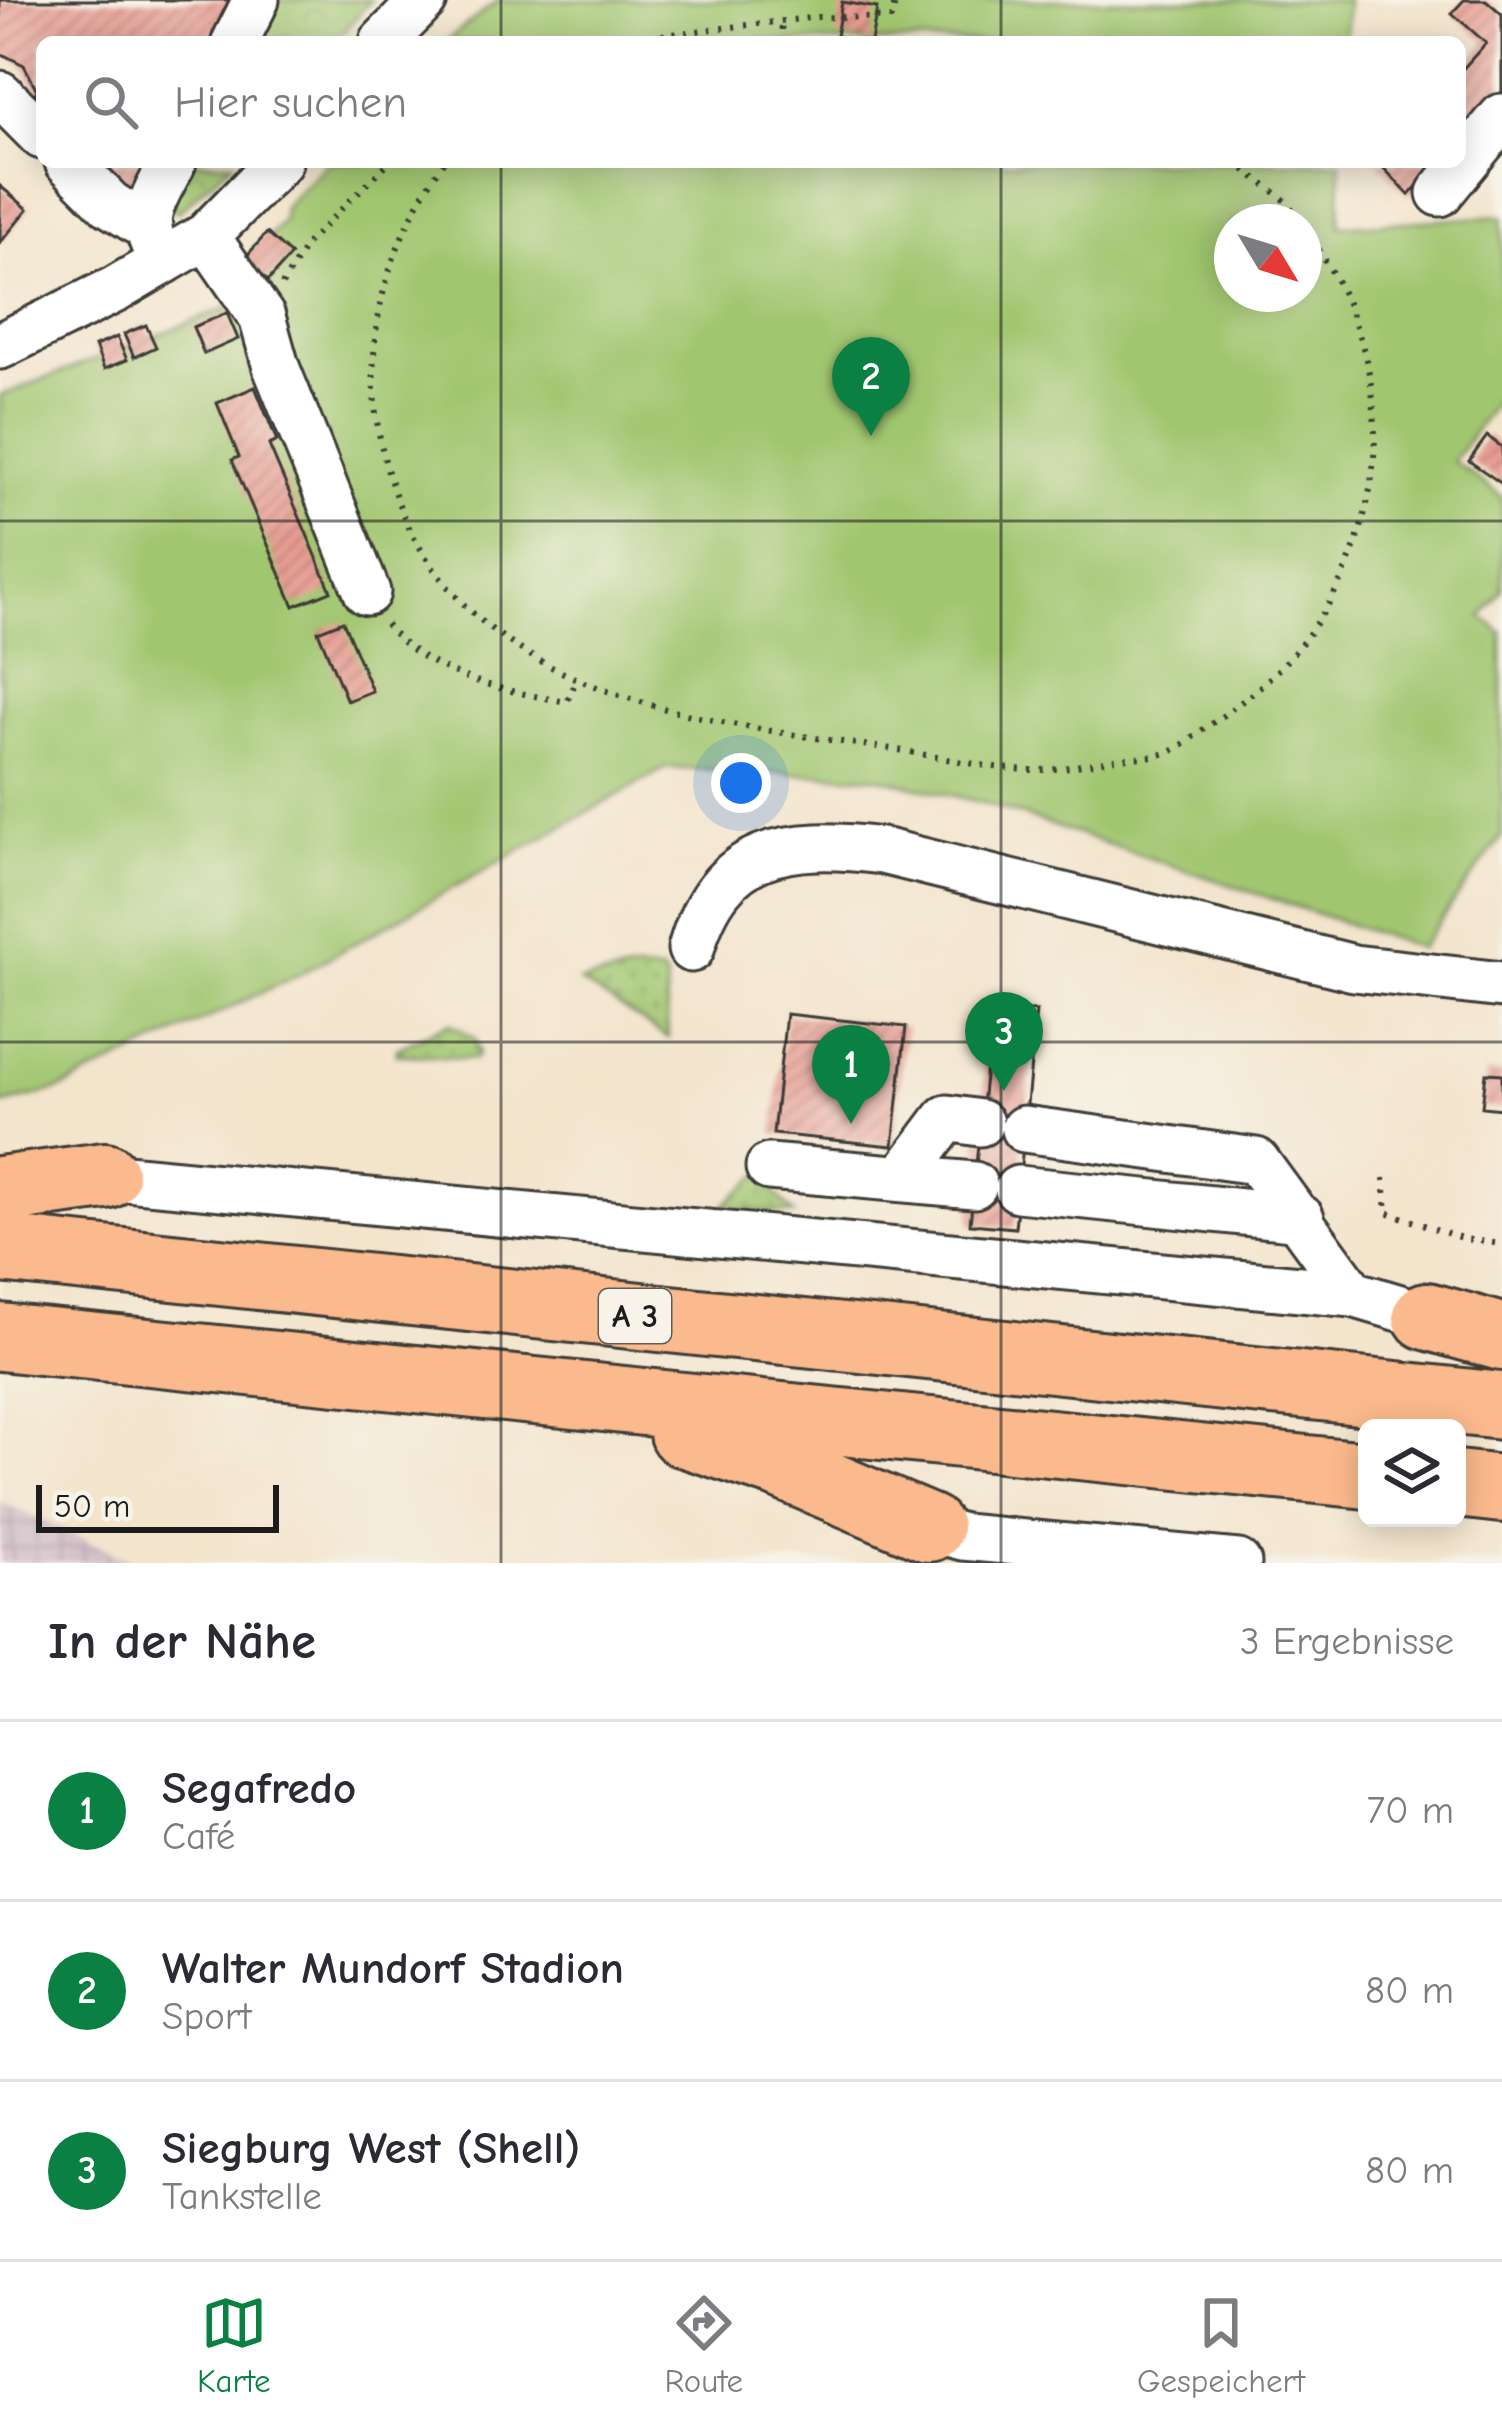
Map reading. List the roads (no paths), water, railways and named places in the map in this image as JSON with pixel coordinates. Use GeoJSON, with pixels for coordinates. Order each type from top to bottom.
{"type":"FeatureCollection","features":[{"type":"Feature","properties":{"kind":"highway"},"geometry":{"type":"LineString","coordinates":[[0,1190],[105,1176]]}},
{"type":"Feature","properties":{"kind":"highway","name":"A 3"},"geometry":{"type":"LineString","coordinates":[[0,1250],[1502,1406]]}},
{"type":"Feature","properties":{"kind":"highway"},"geometry":{"type":"LineString","coordinates":[[1426,1316],[1502,1337]]}},
{"type":"Feature","properties":{"kind":"highway","name":"A 3"},"geometry":{"type":"LineString","coordinates":[[0,1337],[1358,1474]]}},
{"type":"Feature","properties":{"kind":"highway"},"geometry":{"type":"LineString","coordinates":[[560,1393],[778,1464],[929,1528]]}},
{"type":"Feature","properties":{"kind":"highway"},"geometry":{"type":"LineString","coordinates":[[1466,1485],[1502,1489]]}},
{"type":"Feature","properties":{"kind":"street"},"geometry":{"type":"LineString","coordinates":[[238,36],[256,0]]}},
{"type":"Feature","properties":{"kind":"street"},"geometry":{"type":"LineString","coordinates":[[388,36],[424,0]]}},
{"type":"Feature","properties":{"kind":"street"},"geometry":{"type":"LineString","coordinates":[[0,94],[36,130]]}},
{"type":"Feature","properties":{"kind":"street"},"geometry":{"type":"LineString","coordinates":[[1466,161],[1502,117]]}},
{"type":"Feature","properties":{"kind":"street"},"geometry":{"type":"LineString","coordinates":[[74,168],[156,244]]}},
{"type":"Feature","properties":{"kind":"street"},"geometry":{"type":"LineString","coordinates":[[156,244],[148,211],[170,168]]}},
{"type":"Feature","properties":{"kind":"street"},"geometry":{"type":"LineString","coordinates":[[0,346],[156,244],[206,236],[273,168]]}},
{"type":"Feature","properties":{"kind":"street"},"geometry":{"type":"LineString","coordinates":[[1440,193],[1460,168]]}},
{"type":"Feature","properties":{"kind":"street"},"geometry":{"type":"LineString","coordinates":[[206,236],[262,317],[276,367],[367,592]]}},
{"type":"Feature","properties":{"kind":"street"},"geometry":{"type":"LineString","coordinates":[[691,949],[702,908],[722,882],[756,859],[793,847],[831,844],[882,850],[1354,968],[1502,985]]}},
{"type":"Feature","properties":{"kind":"street"},"geometry":{"type":"LineString","coordinates":[[902,1178],[947,1118],[980,1123]]}},
{"type":"Feature","properties":{"kind":"street"},"geometry":{"type":"LineString","coordinates":[[1024,1129],[1256,1161],[1353,1294]]}},
{"type":"Feature","properties":{"kind":"street"},"geometry":{"type":"LineString","coordinates":[[769,1167],[1301,1218]]}},
{"type":"Feature","properties":{"kind":"street"},"geometry":{"type":"LineString","coordinates":[[105,1176],[1353,1294],[1426,1316]]}},
{"type":"Feature","properties":{"kind":"street"},"geometry":{"type":"LineString","coordinates":[[929,1528],[963,1537],[1238,1563]]}},
{"type":"Feature","properties":{"kind":"place","name":"Walter Mundorf Stadion"},"geometry":{"type":"Point","coordinates":[871,436]}},
{"type":"Feature","properties":{"kind":"place","name":"Siegburg West (Shell)"},"geometry":{"type":"Point","coordinates":[1004,1091]}},
{"type":"Feature","properties":{"kind":"place","name":"Segafredo"},"geometry":{"type":"Point","coordinates":[851,1124]}}]}
